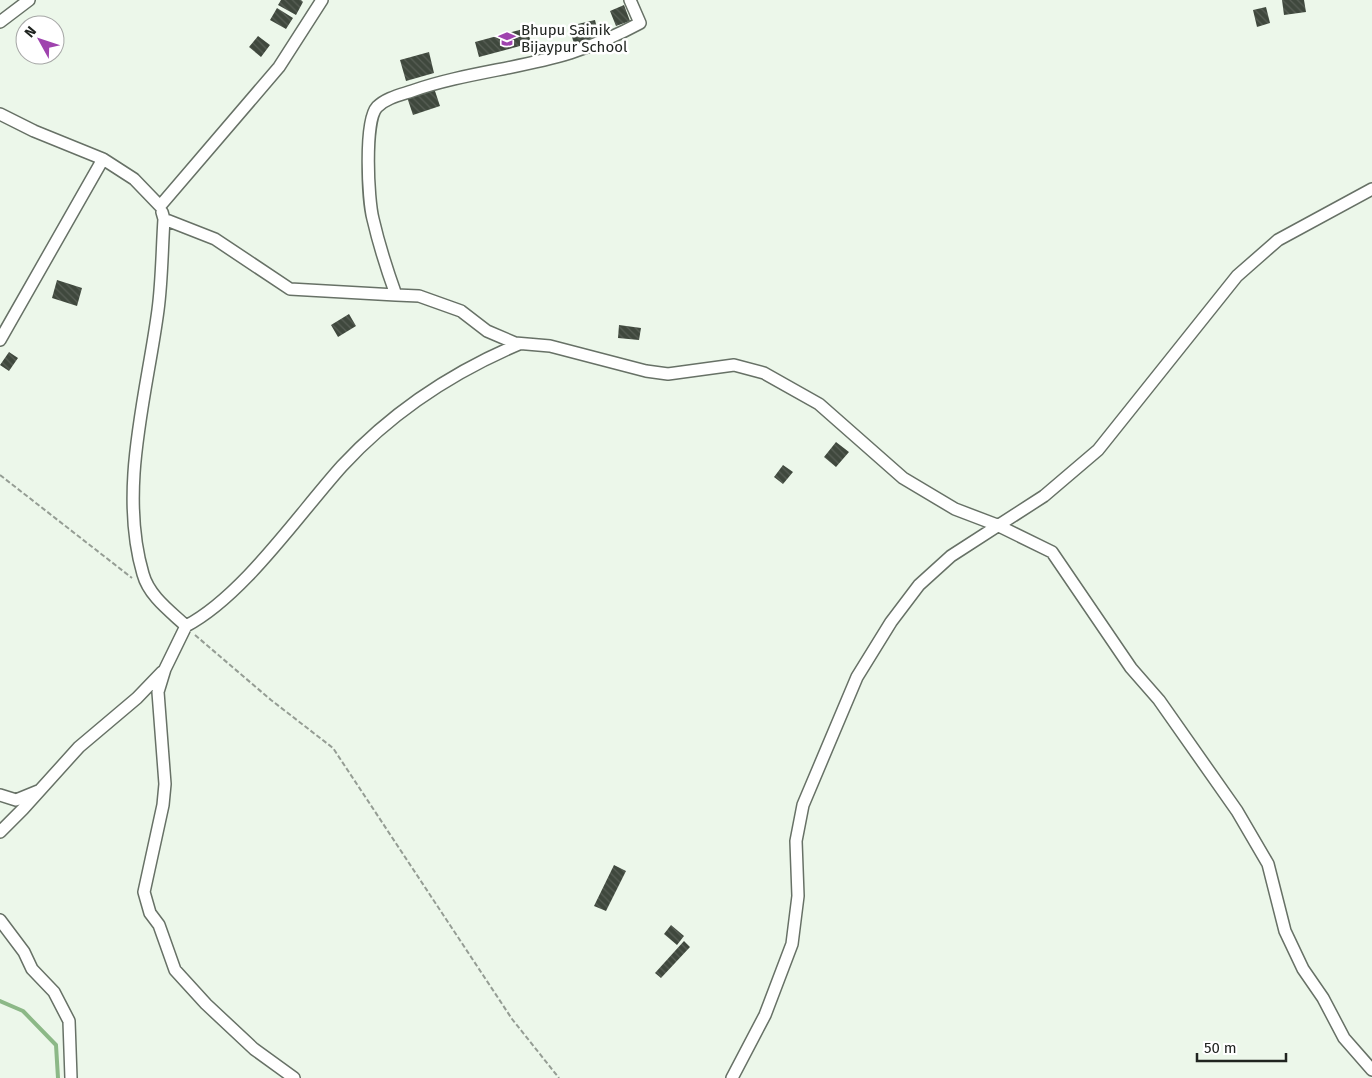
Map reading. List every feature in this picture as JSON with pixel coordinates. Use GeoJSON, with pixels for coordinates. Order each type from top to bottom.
{"type":"FeatureCollection","features":[{"type":"Feature","properties":{"kind":"street"},"geometry":{"type":"LineString","coordinates":[[0,22],[28,0]]}},
{"type":"Feature","properties":{"kind":"street"},"geometry":{"type":"LineString","coordinates":[[160,206],[279,67],[322,0]]}},
{"type":"Feature","properties":{"kind":"street"},"geometry":{"type":"LineString","coordinates":[[396,295],[383,259],[372,217],[368,158],[370,129],[376,108],[390,98],[429,85],[570,53],[615,36],[640,23],[630,0]]}},
{"type":"Feature","properties":{"kind":"street"},"geometry":{"type":"LineString","coordinates":[[0,114],[34,131],[103,160],[134,179],[160,206],[164,218],[159,308],[148,370],[132,498],[143,575],[155,596],[186,626]]}},
{"type":"Feature","properties":{"kind":"street"},"geometry":{"type":"LineString","coordinates":[[0,340],[103,160]]}},
{"type":"Feature","properties":{"kind":"street"},"geometry":{"type":"LineString","coordinates":[[732,1078],[765,1015],[792,944],[798,896],[796,841],[803,805],[857,677],[891,622],[919,585],[951,556],[1044,496],[1098,450],[1237,276],[1278,240],[1372,190]]}},
{"type":"Feature","properties":{"kind":"street"},"geometry":{"type":"LineString","coordinates":[[164,218],[215,239],[290,289],[419,296],[461,311],[487,331],[519,344],[550,346],[661,373],[734,365],[764,373],[819,404],[903,478],[956,509],[997,525],[1052,552],[1131,668],[1159,700],[1237,811],[1268,864],[1285,931],[1303,970],[1323,998],[1344,1038],[1372,1070]]}},
{"type":"Feature","properties":{"kind":"street"},"geometry":{"type":"LineString","coordinates":[[294,1078],[254,1049],[206,1004],[175,970],[159,925],[150,913],[144,892],[163,806],[165,784],[158,692],[165,669],[186,626],[206,615],[250,572],[343,466],[397,414],[488,357],[519,344]]}},
{"type":"Feature","properties":{"kind":"street"},"geometry":{"type":"LineString","coordinates":[[0,832],[79,747],[137,698],[165,669]]}},
{"type":"Feature","properties":{"kind":"street"},"geometry":{"type":"LineString","coordinates":[[0,795],[16,800],[39,790]]}},
{"type":"Feature","properties":{"kind":"street"},"geometry":{"type":"LineString","coordinates":[[0,920],[24,952],[32,969],[54,992],[69,1021],[71,1078]]}},
{"type":"Feature","properties":{"kind":"path"},"geometry":{"type":"LineString","coordinates":[[0,475],[132,578]]}},
{"type":"Feature","properties":{"kind":"path"},"geometry":{"type":"LineString","coordinates":[[186,626],[271,700],[333,748],[512,1019],[559,1078]]}},
{"type":"Feature","properties":{"kind":"building"},"geometry":{"type":"Polygon","coordinates":[[[281,0],[301,0],[303,2],[296,15],[278,5],[281,0]]]}},
{"type":"Feature","properties":{"kind":"building"},"geometry":{"type":"Polygon","coordinates":[[[1282,0],[1304,0],[1306,12],[1284,15],[1282,0]]]}},
{"type":"Feature","properties":{"kind":"building"},"geometry":{"type":"Polygon","coordinates":[[[624,5],[630,21],[616,26],[610,11],[624,5]]]}},
{"type":"Feature","properties":{"kind":"building"},"geometry":{"type":"Polygon","coordinates":[[[1266,7],[1270,23],[1257,27],[1253,10],[1266,7]]]}},
{"type":"Feature","properties":{"kind":"building"},"geometry":{"type":"Polygon","coordinates":[[[277,8],[293,18],[286,29],[270,20],[277,8]]]}},
{"type":"Feature","properties":{"kind":"building"},"geometry":{"type":"Polygon","coordinates":[[[595,20],[599,37],[574,44],[569,26],[595,20]]]}},
{"type":"Feature","properties":{"kind":"building"},"geometry":{"type":"Polygon","coordinates":[[[527,28],[531,43],[479,57],[475,42],[527,28]]]}},
{"type":"Feature","properties":{"kind":"building"},"geometry":{"type":"Polygon","coordinates":[[[258,36],[270,45],[261,57],[249,47],[258,36]]]}},
{"type":"Feature","properties":{"kind":"building"},"geometry":{"type":"Polygon","coordinates":[[[429,52],[434,73],[406,81],[400,60],[429,52]]]}},
{"type":"Feature","properties":{"kind":"building"},"geometry":{"type":"Polygon","coordinates":[[[434,88],[440,106],[413,115],[407,97],[434,88]]]}},
{"type":"Feature","properties":{"kind":"building"},"geometry":{"type":"Polygon","coordinates":[[[57,280],[82,288],[77,306],[52,298],[57,280]]]}},
{"type":"Feature","properties":{"kind":"building"},"geometry":{"type":"Polygon","coordinates":[[[349,314],[356,326],[338,337],[331,325],[349,314]]]}},
{"type":"Feature","properties":{"kind":"building"},"geometry":{"type":"Polygon","coordinates":[[[619,325],[641,328],[639,340],[618,338],[619,325]]]}},
{"type":"Feature","properties":{"kind":"building"},"geometry":{"type":"Polygon","coordinates":[[[9,352],[18,358],[9,371],[0,365],[9,352]]]}},
{"type":"Feature","properties":{"kind":"building"},"geometry":{"type":"Polygon","coordinates":[[[836,442],[849,452],[836,467],[824,457],[836,442]]]}},
{"type":"Feature","properties":{"kind":"building"},"geometry":{"type":"Polygon","coordinates":[[[783,465],[793,472],[783,484],[774,477],[783,465]]]}},
{"type":"Feature","properties":{"kind":"building"},"geometry":{"type":"Polygon","coordinates":[[[614,865],[626,871],[606,911],[594,906],[614,865]]]}},
{"type":"Feature","properties":{"kind":"building"},"geometry":{"type":"Polygon","coordinates":[[[671,925],[684,936],[677,945],[664,934],[671,925]]]}},
{"type":"Feature","properties":{"kind":"building"},"geometry":{"type":"Polygon","coordinates":[[[684,941],[690,947],[661,978],[655,973],[684,941]]]}},
{"type":"Feature","properties":{"kind":"waterway"},"geometry":{"type":"LineString","coordinates":[[0,1001],[23,1011],[56,1045],[58,1078]]}},
{"type":"Feature","properties":{"kind":"place","name":"Bhupu Sainik Bijaypur School"},"geometry":{"type":"Point","coordinates":[507,39]}}]}
